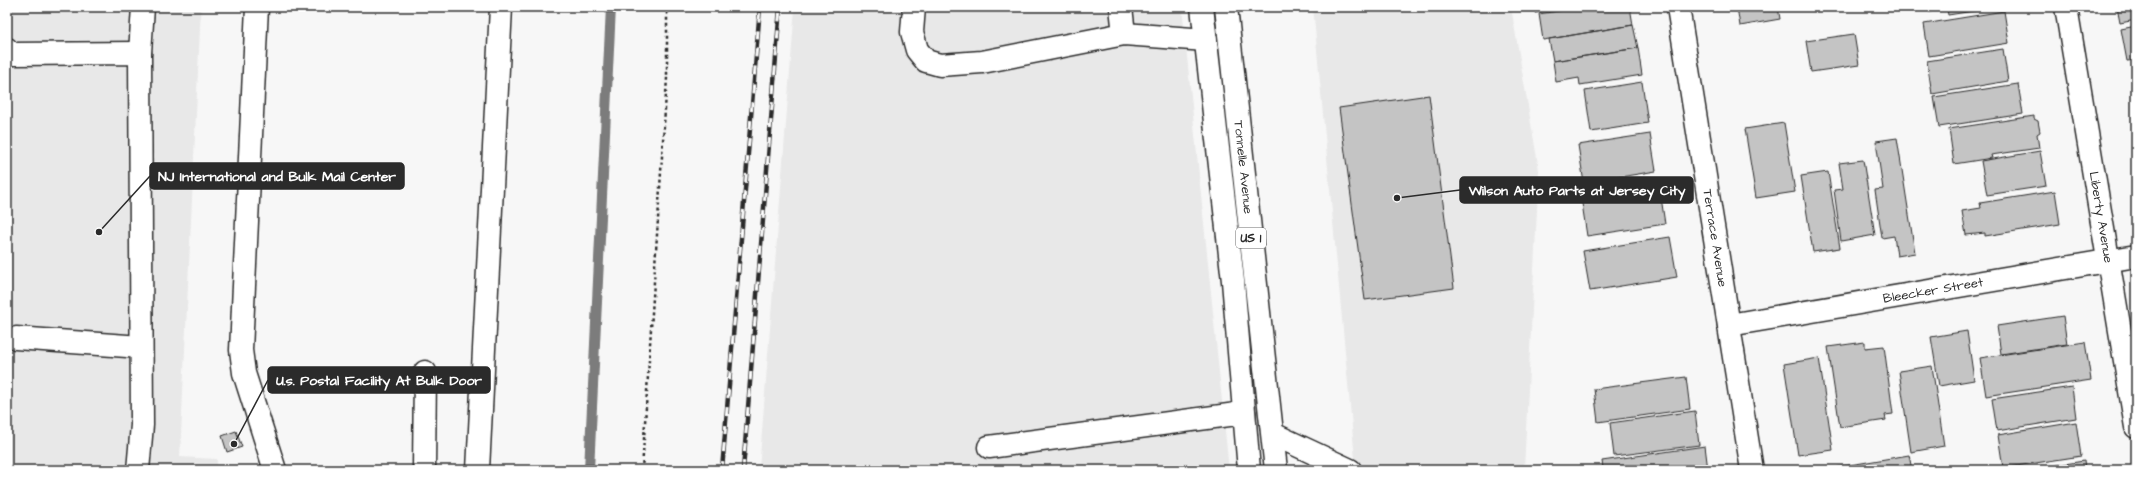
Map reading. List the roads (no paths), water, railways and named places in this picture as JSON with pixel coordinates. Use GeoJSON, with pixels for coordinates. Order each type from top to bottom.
{"type":"FeatureCollection","features":[{"type":"Feature","properties":{"kind":"main road"},"geometry":{"type":"LineString","coordinates":[[138,470],[142,425],[140,53],[143,7]]}},
{"type":"Feature","properties":{"kind":"main road"},"geometry":{"type":"LineString","coordinates":[[257,7],[241,350],[244,373],[275,470]]}},
{"type":"Feature","properties":{"kind":"main road"},"geometry":{"type":"LineString","coordinates":[[478,470],[501,7]]}},
{"type":"Feature","properties":{"kind":"main road"},"geometry":{"type":"LineString","coordinates":[[914,7],[912,32],[918,50],[926,61],[940,65],[982,62],[1124,34],[1206,40]]}},
{"type":"Feature","properties":{"kind":"main road"},"geometry":{"type":"LineString","coordinates":[[1121,7],[1124,34]]}},
{"type":"Feature","properties":{"kind":"main road","name":"Tonnelle Avenue"},"geometry":{"type":"LineString","coordinates":[[1202,7],[1234,281],[1249,470]]}},
{"type":"Feature","properties":{"kind":"main road","name":"Tonnelle Avenue"},"geometry":{"type":"LineString","coordinates":[[1226,7],[1276,470]]}},
{"type":"Feature","properties":{"kind":"main road","name":"Terrace Avenue"},"geometry":{"type":"LineString","coordinates":[[1678,7],[1752,470]]}},
{"type":"Feature","properties":{"kind":"main road","name":"Liberty Avenue"},"geometry":{"type":"LineString","coordinates":[[2066,7],[2136,427]]}},
{"type":"Feature","properties":{"kind":"main road"},"geometry":{"type":"LineString","coordinates":[[7,49],[12,54],[140,53]]}},
{"type":"Feature","properties":{"kind":"main road","name":"Bleecker Street"},"geometry":{"type":"LineString","coordinates":[[1729,325],[2136,256]]}},
{"type":"Feature","properties":{"kind":"main road"},"geometry":{"type":"LineString","coordinates":[[16,338],[141,347]]}},
{"type":"Feature","properties":{"kind":"main road"},"geometry":{"type":"LineString","coordinates":[[424,470],[425,372]]}},
{"type":"Feature","properties":{"kind":"main road"},"geometry":{"type":"LineString","coordinates":[[989,448],[1244,412]]}},
{"type":"Feature","properties":{"kind":"main road"},"geometry":{"type":"LineString","coordinates":[[1272,434],[1350,470]]}},
{"type":"Feature","properties":{"kind":"waterway"},"geometry":{"type":"LineString","coordinates":[[589,470],[611,7]]}},
{"type":"Feature","properties":{"kind":"railway"},"geometry":{"type":"LineString","coordinates":[[722,470],[760,7]]}},
{"type":"Feature","properties":{"kind":"railway"},"geometry":{"type":"LineString","coordinates":[[743,470],[780,7]]}},
{"type":"Feature","properties":{"kind":"place","name":"Wilson Auto Parts at Jersey City"},"geometry":{"type":"Point","coordinates":[1397,198]}},
{"type":"Feature","properties":{"kind":"place","name":"NJ International and Bulk Mail Center"},"geometry":{"type":"Point","coordinates":[99,232]}},
{"type":"Feature","properties":{"kind":"place","name":"U.s. Postal Facility At Bulk Door"},"geometry":{"type":"Point","coordinates":[234,444]}}]}
